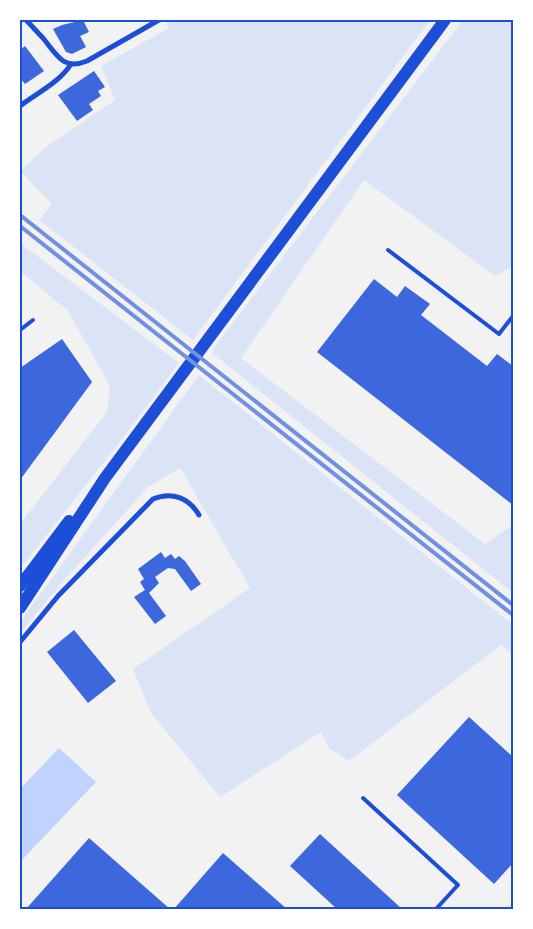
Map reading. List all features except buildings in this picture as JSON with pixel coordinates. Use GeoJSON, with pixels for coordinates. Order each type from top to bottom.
{"type":"FeatureCollection","features":[{"type":"Feature","properties":{"kind":"main road"},"geometry":{"type":"LineString","coordinates":[[20,586],[105,478],[445,20]]}},
{"type":"Feature","properties":{"kind":"main road"},"geometry":{"type":"LineString","coordinates":[[20,608],[105,478]]}},
{"type":"Feature","properties":{"kind":"street"},"geometry":{"type":"LineString","coordinates":[[26,20],[55,55],[64,62],[71,64],[87,61],[159,20]]}},
{"type":"Feature","properties":{"kind":"street"},"geometry":{"type":"LineString","coordinates":[[20,106],[63,75],[71,64]]}},
{"type":"Feature","properties":{"kind":"street"},"geometry":{"type":"LineString","coordinates":[[20,642],[64,590],[153,498],[165,495],[179,497],[191,504],[199,516]]}},
{"type":"Feature","properties":{"kind":"lane"},"geometry":{"type":"LineString","coordinates":[[388,250],[499,334],[513,316]]}},
{"type":"Feature","properties":{"kind":"lane"},"geometry":{"type":"LineString","coordinates":[[20,330],[33,320]]}},
{"type":"Feature","properties":{"kind":"lane"},"geometry":{"type":"LineString","coordinates":[[362,798],[458,885],[436,909]]}},
{"type":"Feature","properties":{"kind":"shaded area"},"geometry":{"type":"Polygon","coordinates":[[[171,20],[430,20],[193,340],[39,220],[52,204],[20,171],[46,147],[115,100],[101,66],[169,28],[166,23],[171,20]]]}},
{"type":"Feature","properties":{"kind":"shaded area"},"geometry":{"type":"Polygon","coordinates":[[[463,20],[513,20],[513,266],[495,276],[364,180],[241,358],[485,544],[513,525],[513,593],[212,353],[216,345],[463,20]]]}},
{"type":"Feature","properties":{"kind":"shaded area"},"geometry":{"type":"Polygon","coordinates":[[[20,243],[179,363],[20,569],[20,524],[107,412],[110,386],[68,311],[20,271],[20,243]]]}},
{"type":"Feature","properties":{"kind":"shaded area"},"geometry":{"type":"Polygon","coordinates":[[[199,375],[513,625],[513,655],[501,645],[349,761],[329,748],[321,732],[220,797],[151,713],[133,669],[250,588],[180,468],[148,487],[66,578],[20,633],[20,622],[199,375]]]}},
{"type":"Feature","properties":{"kind":"water"},"geometry":{"type":"Polygon","coordinates":[[[59,748],[96,782],[20,862],[20,789],[59,748]]]}},
{"type":"Feature","properties":{"kind":"railway"},"geometry":{"type":"LineString","coordinates":[[20,215],[513,605]]}},
{"type":"Feature","properties":{"kind":"railway"},"geometry":{"type":"LineString","coordinates":[[20,226],[513,615]]}}]}
